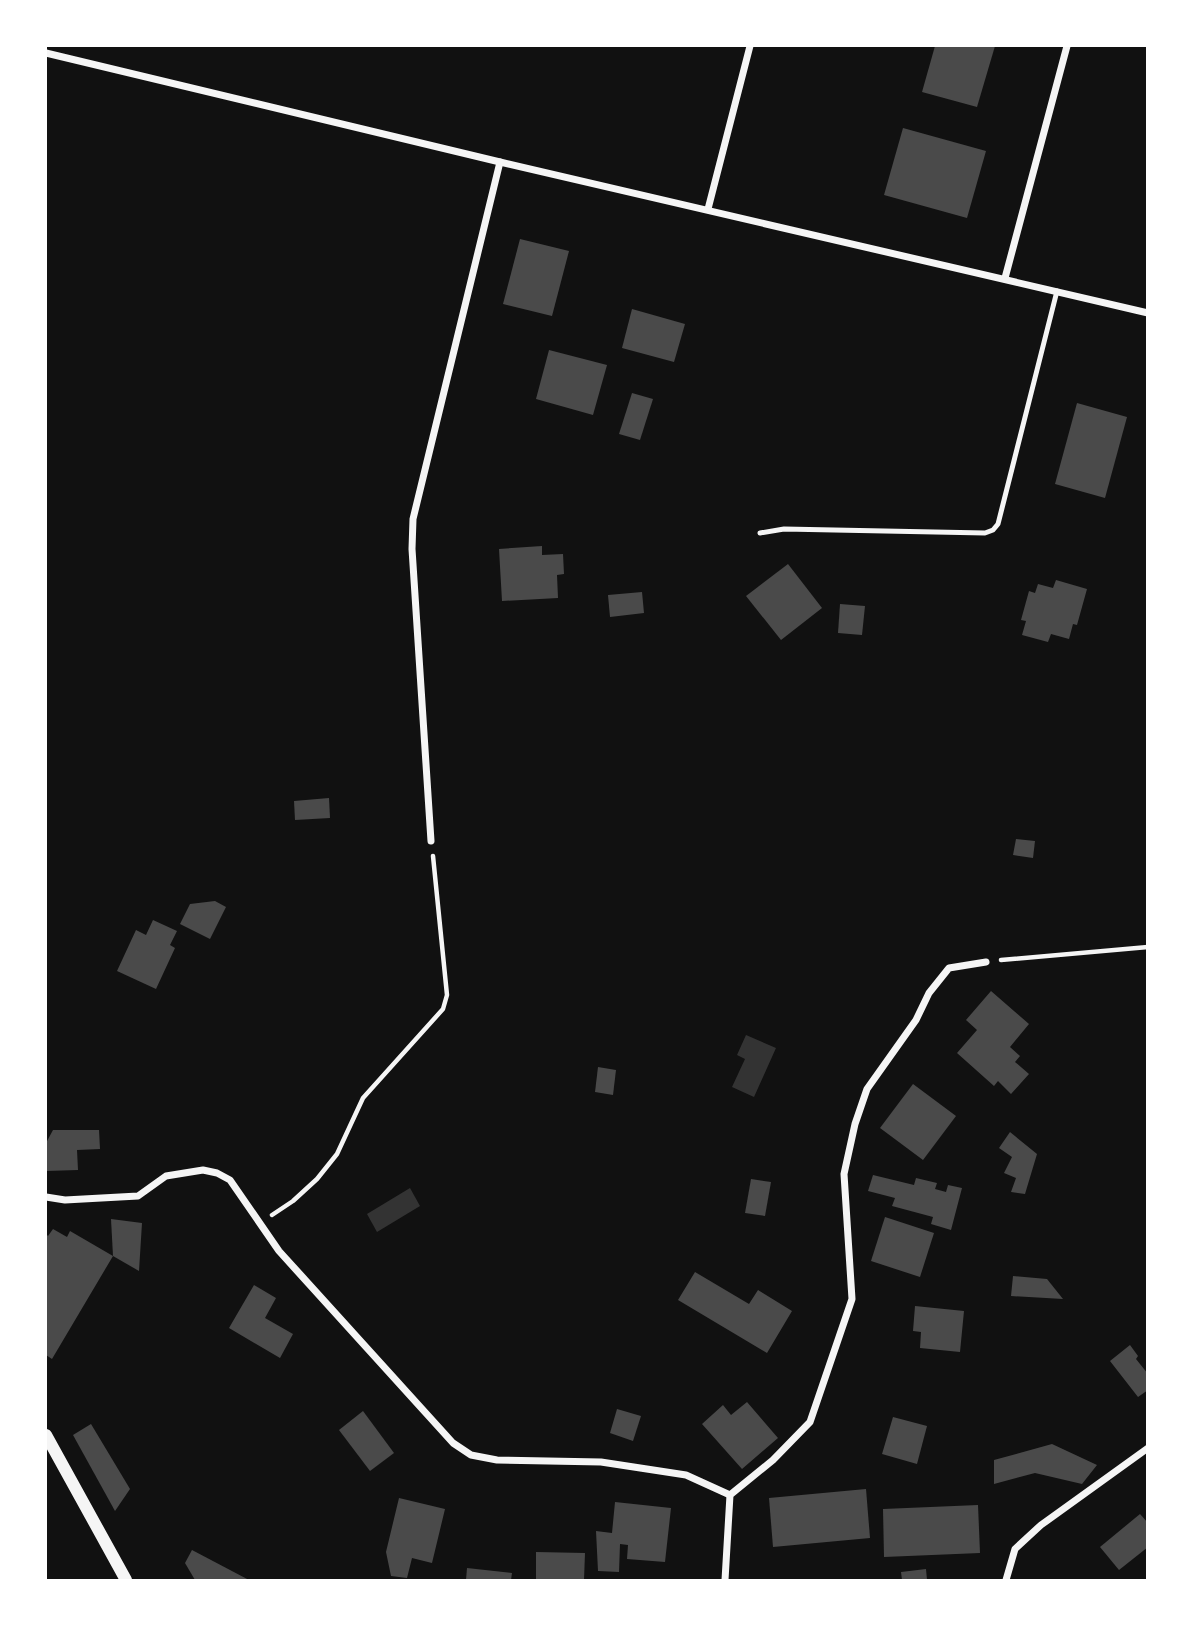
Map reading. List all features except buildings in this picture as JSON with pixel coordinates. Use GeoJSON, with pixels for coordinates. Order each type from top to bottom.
{"type":"FeatureCollection","features":[{"type":"Feature","properties":{"kind":"street"},"geometry":{"type":"LineString","coordinates":[[708,209],[750,46]]}},
{"type":"Feature","properties":{"kind":"street"},"geometry":{"type":"LineString","coordinates":[[1005,278],[1067,46]]}},
{"type":"Feature","properties":{"kind":"street"},"geometry":{"type":"LineString","coordinates":[[46,53],[1147,313]]}},
{"type":"Feature","properties":{"kind":"street"},"geometry":{"type":"LineString","coordinates":[[431,842],[412,549],[413,519],[500,162]]}},
{"type":"Feature","properties":{"kind":"street"},"geometry":{"type":"LineString","coordinates":[[725,1580],[730,1495],[773,1460],[810,1422],[852,1299],[844,1174],[855,1124],[867,1089],[916,1020],[929,993],[949,968],[986,962]]}},
{"type":"Feature","properties":{"kind":"street"},"geometry":{"type":"LineString","coordinates":[[46,1197],[65,1200],[138,1196],[166,1176],[204,1170],[217,1173],[230,1180],[279,1251],[453,1443],[471,1455],[496,1460],[601,1462],[686,1475],[730,1495]]}},
{"type":"Feature","properties":{"kind":"street"},"geometry":{"type":"LineString","coordinates":[[46,1435],[126,1580]]}},
{"type":"Feature","properties":{"kind":"street"},"geometry":{"type":"LineString","coordinates":[[1006,1580],[1015,1549],[1041,1525],[1147,1448]]}},
{"type":"Feature","properties":{"kind":"lane"},"geometry":{"type":"LineString","coordinates":[[760,533],[785,529],[985,533],[993,530],[998,524],[1057,291]]}},
{"type":"Feature","properties":{"kind":"path"},"geometry":{"type":"LineString","coordinates":[[260,1223],[293,1201],[317,1180],[337,1154],[363,1098],[443,1009],[447,995],[431,842]]}},
{"type":"Feature","properties":{"kind":"path"},"geometry":{"type":"LineString","coordinates":[[986,962],[1147,947]]}},
{"type":"Feature","properties":{"kind":"shaded area"},"geometry":{"type":"Polygon","coordinates":[[[746,1035],[776,1048],[754,1097],[732,1087],[745,1059],[737,1055],[746,1035]]]}},
{"type":"Feature","properties":{"kind":"shaded area"},"geometry":{"type":"Polygon","coordinates":[[[410,1188],[420,1206],[377,1232],[367,1214],[410,1188]]]}}]}
